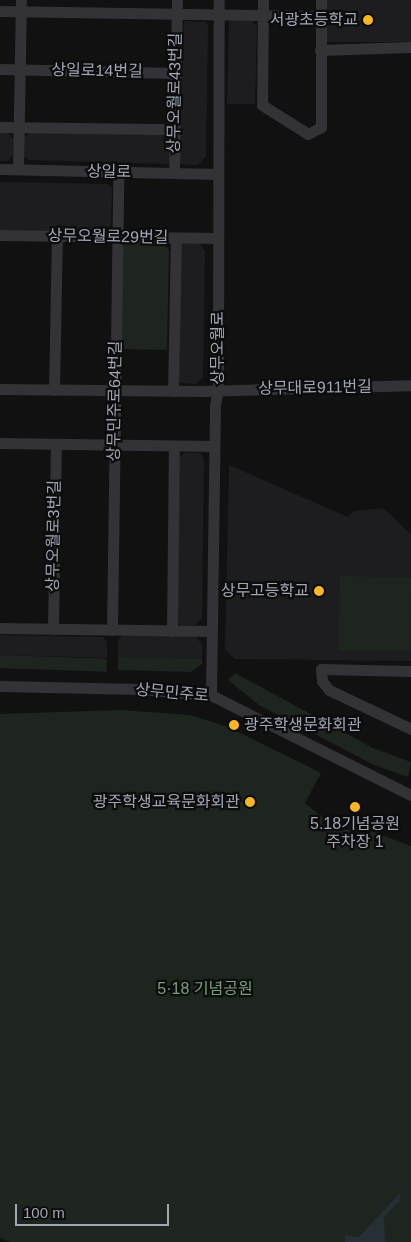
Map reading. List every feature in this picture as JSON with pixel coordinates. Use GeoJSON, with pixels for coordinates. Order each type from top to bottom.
{"type":"FeatureCollection","features":[{"type":"Feature","properties":{"kind":"street","name":"상무오월로43번길"},"geometry":{"type":"LineString","coordinates":[[174,173],[177,0]]}},
{"type":"Feature","properties":{"kind":"street","name":"상무오월로"},"geometry":{"type":"LineString","coordinates":[[211,695],[214,405],[218,390],[216,238],[219,0]]}},
{"type":"Feature","properties":{"kind":"street"},"geometry":{"type":"LineString","coordinates":[[262,0],[262,105],[308,134],[321,127],[321,0]]}},
{"type":"Feature","properties":{"kind":"street","name":"상무오월로43번길"},"geometry":{"type":"LineString","coordinates":[[0,11],[20,6],[176,14],[321,16]]}},
{"type":"Feature","properties":{"kind":"street"},"geometry":{"type":"LineString","coordinates":[[18,170],[20,6]]}},
{"type":"Feature","properties":{"kind":"street"},"geometry":{"type":"LineString","coordinates":[[320,50],[411,47]]}},
{"type":"Feature","properties":{"kind":"street","name":"상일로14번길"},"geometry":{"type":"LineString","coordinates":[[0,69],[176,73]]}},
{"type":"Feature","properties":{"kind":"street"},"geometry":{"type":"LineString","coordinates":[[0,127],[174,129]]}},
{"type":"Feature","properties":{"kind":"street","name":"상일로"},"geometry":{"type":"LineString","coordinates":[[0,169],[217,174]]}},
{"type":"Feature","properties":{"kind":"street","name":"상무민주로64번길"},"geometry":{"type":"LineString","coordinates":[[112,630],[118,172]]}},
{"type":"Feature","properties":{"kind":"street","name":"상무오월로29번길"},"geometry":{"type":"LineString","coordinates":[[0,235],[216,238]]}},
{"type":"Feature","properties":{"kind":"street"},"geometry":{"type":"LineString","coordinates":[[54,390],[57,236]]}},
{"type":"Feature","properties":{"kind":"street"},"geometry":{"type":"LineString","coordinates":[[173,392],[176,238]]}},
{"type":"Feature","properties":{"kind":"street","name":"상무대로911번길"},"geometry":{"type":"LineString","coordinates":[[0,389],[173,392],[411,386]]}},
{"type":"Feature","properties":{"kind":"street"},"geometry":{"type":"LineString","coordinates":[[0,443],[214,446]]}},
{"type":"Feature","properties":{"kind":"street","name":"상무오월로3번길"},"geometry":{"type":"LineString","coordinates":[[53,629],[56,444]]}},
{"type":"Feature","properties":{"kind":"street"},"geometry":{"type":"LineString","coordinates":[[172,631],[174,446]]}},
{"type":"Feature","properties":{"kind":"street"},"geometry":{"type":"LineString","coordinates":[[0,628],[212,632]]}},
{"type":"Feature","properties":{"kind":"street"},"geometry":{"type":"LineString","coordinates":[[411,671],[321,670],[322,681],[329,690],[411,729]]}},
{"type":"Feature","properties":{"kind":"street","name":"상무민주로"},"geometry":{"type":"LineString","coordinates":[[0,686],[138,689],[211,695],[410,790]]}},
{"type":"Feature","properties":{"kind":"shaded area","name":"서광초등학교"},"geometry":{"type":"Polygon","coordinates":[[[325,0],[411,0],[411,42],[325,42],[325,0]]]}},
{"type":"Feature","properties":{"kind":"shaded area"},"geometry":{"type":"Polygon","coordinates":[[[233,19],[251,20],[257,26],[255,104],[227,104],[229,23],[233,19]]]}},
{"type":"Feature","properties":{"kind":"shaded area"},"geometry":{"type":"Polygon","coordinates":[[[184,21],[206,22],[208,26],[206,156],[198,165],[178,164],[184,21]]]}},
{"type":"Feature","properties":{"kind":"shaded area"},"geometry":{"type":"Polygon","coordinates":[[[0,132],[8,133],[14,139],[13,155],[8,161],[0,161],[0,132]]]}},
{"type":"Feature","properties":{"kind":"shaded area"},"geometry":{"type":"Polygon","coordinates":[[[29,133],[170,135],[169,164],[29,160],[23,155],[24,138],[29,133]]]}},
{"type":"Feature","properties":{"kind":"shaded area"},"geometry":{"type":"Polygon","coordinates":[[[0,182],[107,184],[112,188],[111,225],[104,232],[0,230],[0,182]]]}},
{"type":"Feature","properties":{"kind":"shaded area"},"geometry":{"type":"Polygon","coordinates":[[[183,243],[199,243],[205,251],[203,378],[196,384],[181,383],[176,378],[179,247],[183,243]]]}},
{"type":"Feature","properties":{"kind":"shaded area"},"geometry":{"type":"Polygon","coordinates":[[[184,453],[200,453],[204,459],[202,619],[195,625],[180,625],[176,622],[178,459],[184,453]]]}},
{"type":"Feature","properties":{"kind":"shaded area","name":"상무고등학교"},"geometry":{"type":"Polygon","coordinates":[[[229,465],[348,517],[354,511],[383,508],[411,534],[411,661],[235,659],[225,649],[229,465]]]}},
{"type":"Feature","properties":{"kind":"shaded area"},"geometry":{"type":"Polygon","coordinates":[[[0,635],[103,637],[107,642],[107,658],[0,655],[0,635]]]}},
{"type":"Feature","properties":{"kind":"shaded area"},"geometry":{"type":"Polygon","coordinates":[[[123,635],[195,636],[202,644],[202,659],[118,657],[118,640],[123,635]]]}},
{"type":"Feature","properties":{"kind":"shaded area"},"geometry":{"type":"Polygon","coordinates":[[[401,1192],[399,1201],[384,1217],[385,1242],[345,1242],[345,1235],[359,1237],[401,1192]]]}},
{"type":"Feature","properties":{"kind":"green space"},"geometry":{"type":"Polygon","coordinates":[[[127,242],[162,242],[169,250],[167,350],[120,349],[121,249],[127,242]]]}},
{"type":"Feature","properties":{"kind":"green space"},"geometry":{"type":"Polygon","coordinates":[[[340,576],[411,577],[410,651],[339,650],[340,576]]]}},
{"type":"Feature","properties":{"kind":"green space"},"geometry":{"type":"Polygon","coordinates":[[[0,655],[107,659],[106,672],[0,668],[0,655]]]}},
{"type":"Feature","properties":{"kind":"green space"},"geometry":{"type":"Polygon","coordinates":[[[118,657],[202,659],[202,664],[191,672],[118,670],[118,657]]]}},
{"type":"Feature","properties":{"kind":"green space"},"geometry":{"type":"Polygon","coordinates":[[[235,673],[373,748],[411,762],[408,777],[374,765],[259,705],[228,680],[235,673]]]}},
{"type":"Feature","properties":{"kind":"green space","name":"5·18 기념공원"},"geometry":{"type":"Polygon","coordinates":[[[121,710],[190,715],[228,727],[321,773],[305,803],[339,831],[362,828],[411,846],[411,1242],[10,1242],[0,1238],[0,714],[121,710]]]}},
{"type":"Feature","properties":{"kind":"place","name":"서광초등학교"},"geometry":{"type":"Point","coordinates":[368,20]}},
{"type":"Feature","properties":{"kind":"place","name":"상무고등학교"},"geometry":{"type":"Point","coordinates":[319,591]}},
{"type":"Feature","properties":{"kind":"place","name":"광주학생문화회관"},"geometry":{"type":"Point","coordinates":[234,725]}},
{"type":"Feature","properties":{"kind":"place","name":"광주학생교육문화회관"},"geometry":{"type":"Point","coordinates":[250,802]}},
{"type":"Feature","properties":{"kind":"place","name":"5.18기념공원 주차장 1"},"geometry":{"type":"Point","coordinates":[355,807]}}]}
